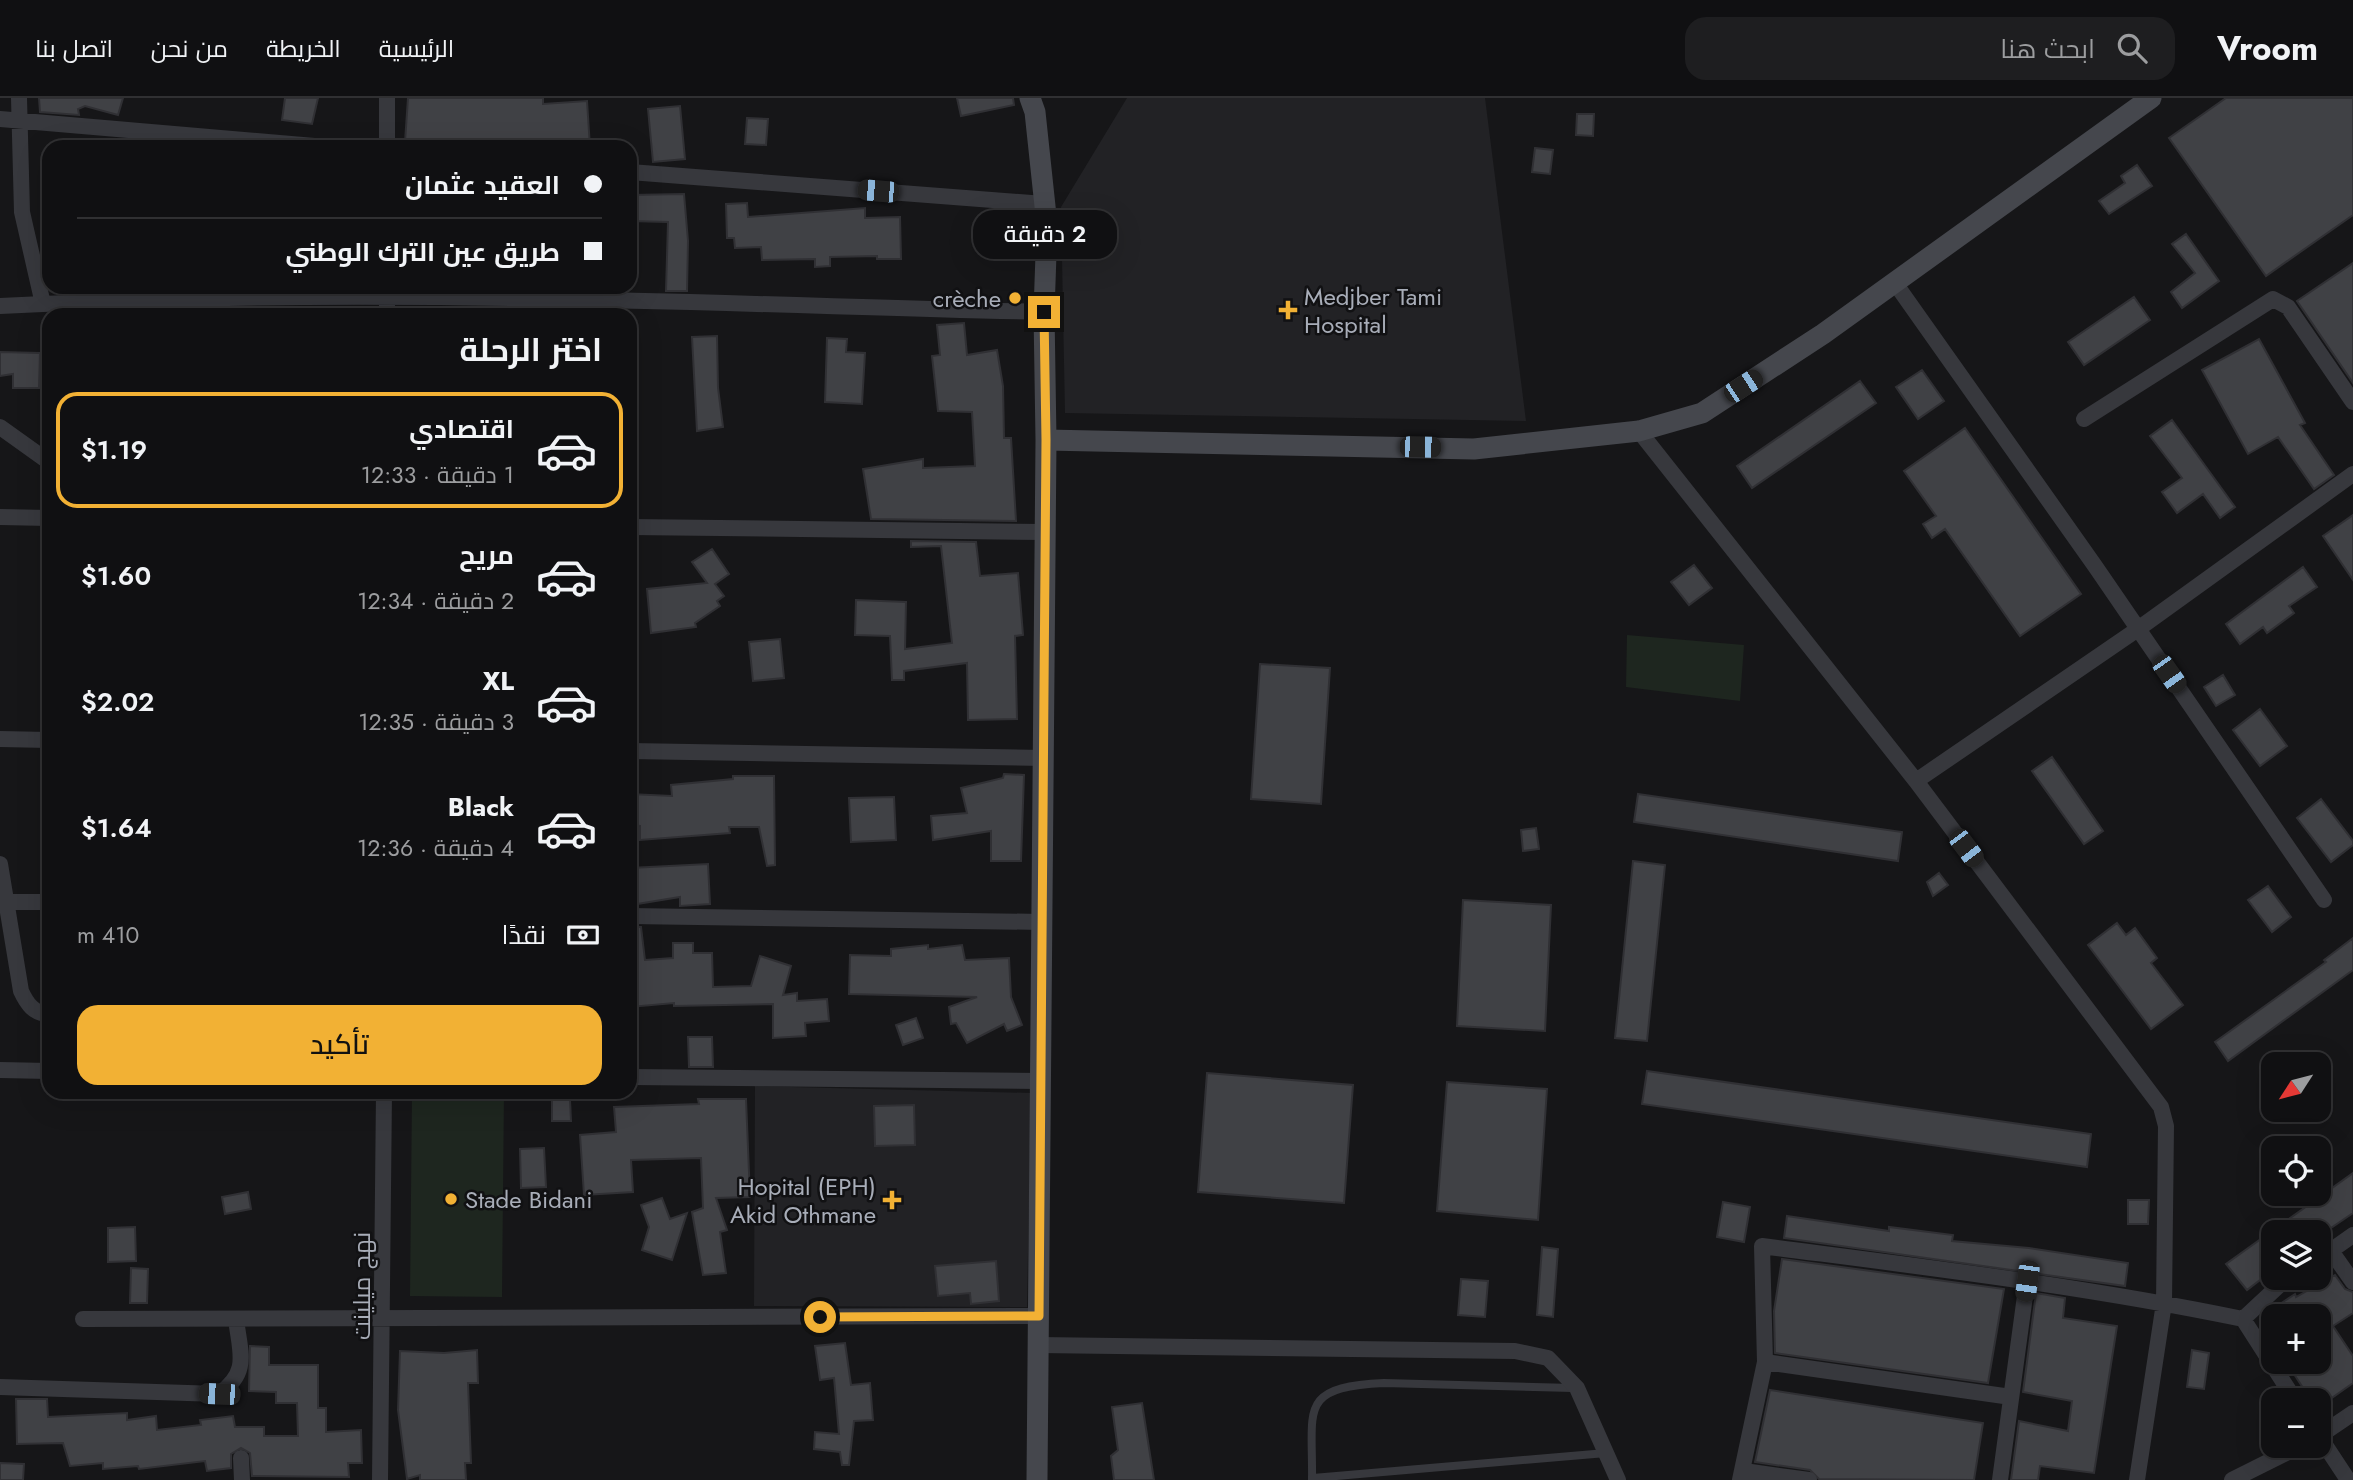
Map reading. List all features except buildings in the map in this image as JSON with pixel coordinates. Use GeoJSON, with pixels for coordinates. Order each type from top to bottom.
{"type":"FeatureCollection","features":[{"type":"Feature","properties":{"kind":"main road"},"geometry":{"type":"LineString","coordinates":[[1030,98],[1035,112],[1047,225],[1044,312],[1046,440],[1037,1480]]}},
{"type":"Feature","properties":{"kind":"main road"},"geometry":{"type":"LineString","coordinates":[[1046,440],[1474,449],[1639,430],[1702,412],[1824,334],[2151,98]]}},
{"type":"Feature","properties":{"kind":"street"},"geometry":{"type":"LineString","coordinates":[[19,98],[22,212],[43,304]]}},
{"type":"Feature","properties":{"kind":"street"},"geometry":{"type":"LineString","coordinates":[[387,98],[387,140]]}},
{"type":"Feature","properties":{"kind":"street"},"geometry":{"type":"LineString","coordinates":[[0,118],[249,140]]}},
{"type":"Feature","properties":{"kind":"street"},"geometry":{"type":"LineString","coordinates":[[637,173],[1044,204]]}},
{"type":"Feature","properties":{"kind":"street"},"geometry":{"type":"LineString","coordinates":[[1895,283],[2138,629],[2323,900]]}},
{"type":"Feature","properties":{"kind":"street"},"geometry":{"type":"LineString","coordinates":[[0,306],[43,304],[161,307],[345,294]]}},
{"type":"Feature","properties":{"kind":"street"},"geometry":{"type":"LineString","coordinates":[[481,294],[1044,312]]}},
{"type":"Feature","properties":{"kind":"street"},"geometry":{"type":"LineString","coordinates":[[2084,419],[2273,299],[2288,307],[2353,402]]}},
{"type":"Feature","properties":{"kind":"street"},"geometry":{"type":"LineString","coordinates":[[0,427],[42,457]]}},
{"type":"Feature","properties":{"kind":"street"},"geometry":{"type":"LineString","coordinates":[[1639,430],[1916,781],[2161,1107],[2166,1126],[2164,1303],[2137,1480]]}},
{"type":"Feature","properties":{"kind":"street"},"geometry":{"type":"LineString","coordinates":[[1916,781],[2138,629],[2353,474]]}},
{"type":"Feature","properties":{"kind":"street"},"geometry":{"type":"LineString","coordinates":[[0,517],[42,518]]}},
{"type":"Feature","properties":{"kind":"street"},"geometry":{"type":"LineString","coordinates":[[637,527],[1045,532]]}},
{"type":"Feature","properties":{"kind":"street"},"geometry":{"type":"LineString","coordinates":[[0,738],[42,740]]}},
{"type":"Feature","properties":{"kind":"street"},"geometry":{"type":"LineString","coordinates":[[637,751],[1043,758]]}},
{"type":"Feature","properties":{"kind":"street"},"geometry":{"type":"LineString","coordinates":[[0,864],[21,991],[27,1003],[42,1013]]}},
{"type":"Feature","properties":{"kind":"street"},"geometry":{"type":"LineString","coordinates":[[7,902],[42,902]]}},
{"type":"Feature","properties":{"kind":"street"},"geometry":{"type":"LineString","coordinates":[[637,916],[1042,922]]}},
{"type":"Feature","properties":{"kind":"street"},"geometry":{"type":"LineString","coordinates":[[0,1070],[42,1071]]}},
{"type":"Feature","properties":{"kind":"street"},"geometry":{"type":"LineString","coordinates":[[637,1077],[1040,1081]]}},
{"type":"Feature","properties":{"kind":"street","name":"نهج ميلينت"},"geometry":{"type":"LineString","coordinates":[[380,1480],[384,1099]]}},
{"type":"Feature","properties":{"kind":"street"},"geometry":{"type":"LineString","coordinates":[[2331,1251],[2353,1235]]}},
{"type":"Feature","properties":{"kind":"street"},"geometry":{"type":"LineString","coordinates":[[1809,1480],[1742,1475],[1765,1362],[1762,1246],[2027,1281],[2243,1319],[2287,1388]]}},
{"type":"Feature","properties":{"kind":"street"},"geometry":{"type":"LineString","coordinates":[[2331,1261],[2353,1282]]}},
{"type":"Feature","properties":{"kind":"street"},"geometry":{"type":"LineString","coordinates":[[2000,1480],[2027,1281]]}},
{"type":"Feature","properties":{"kind":"street"},"geometry":{"type":"LineString","coordinates":[[2243,1319],[2274,1290]]}},
{"type":"Feature","properties":{"kind":"street"},"geometry":{"type":"LineString","coordinates":[[83,1319],[1039,1316]]}},
{"type":"Feature","properties":{"kind":"street"},"geometry":{"type":"LineString","coordinates":[[0,1387],[219,1394],[236,1382],[242,1365],[236,1319]]}},
{"type":"Feature","properties":{"kind":"street"},"geometry":{"type":"LineString","coordinates":[[1038,1345],[1515,1351],[1548,1358],[1577,1388],[1618,1480]]}},
{"type":"Feature","properties":{"kind":"street"},"geometry":{"type":"LineString","coordinates":[[1765,1362],[2011,1397]]}},
{"type":"Feature","properties":{"kind":"street"},"geometry":{"type":"LineString","coordinates":[[2331,1428],[2353,1413]]}},
{"type":"Feature","properties":{"kind":"street"},"geometry":{"type":"LineString","coordinates":[[2331,1454],[2348,1480]]}},
{"type":"Feature","properties":{"kind":"street"},"geometry":{"type":"LineString","coordinates":[[242,1458],[242,1480]]}},
{"type":"Feature","properties":{"kind":"street"},"geometry":{"type":"LineString","coordinates":[[2232,1480],[2276,1458]]}},
{"type":"Feature","properties":{"kind":"lane"},"geometry":{"type":"LineString","coordinates":[[1577,1388],[1384,1383],[1353,1385],[1329,1391],[1315,1407],[1310,1425],[1312,1479],[1606,1453]]}},
{"type":"Feature","properties":{"kind":"shaded area","name":"Medjber Tami Hospital"},"geometry":{"type":"Polygon","coordinates":[[[1127,98],[1485,98],[1526,421],[1065,413],[1061,207],[1127,98]]]}},
{"type":"Feature","properties":{"kind":"shaded area"},"geometry":{"type":"Polygon","coordinates":[[[1627,635],[1744,645],[1740,701],[1626,687],[1627,635]]]}},
{"type":"Feature","properties":{"kind":"shaded area","name":"Hopital (EPH) Akid Othmane"},"geometry":{"type":"Polygon","coordinates":[[[755,1086],[1031,1093],[1027,1307],[754,1306],[755,1086]]]}},
{"type":"Feature","properties":{"kind":"shaded area"},"geometry":{"type":"Polygon","coordinates":[[[412,1099],[504,1099],[502,1297],[410,1296],[412,1099]]]}},
{"type":"Feature","properties":{"kind":"place","name":"crèche"},"geometry":{"type":"Point","coordinates":[1015,298]}},
{"type":"Feature","properties":{"kind":"place","name":"Medjber Tami Hospital"},"geometry":{"type":"Point","coordinates":[1288,310]}},
{"type":"Feature","properties":{"kind":"place","name":"Stade Bidani"},"geometry":{"type":"Point","coordinates":[451,1199]}},
{"type":"Feature","properties":{"kind":"place","name":"Hopital (EPH) Akid Othmane"},"geometry":{"type":"Point","coordinates":[892,1200]}},
{"type":"Feature","properties":{"kind":"route"},"geometry":{"type":"LineString","coordinates":[[820,1317],[1039,1316],[1046,440],[1044,312]]}}]}
